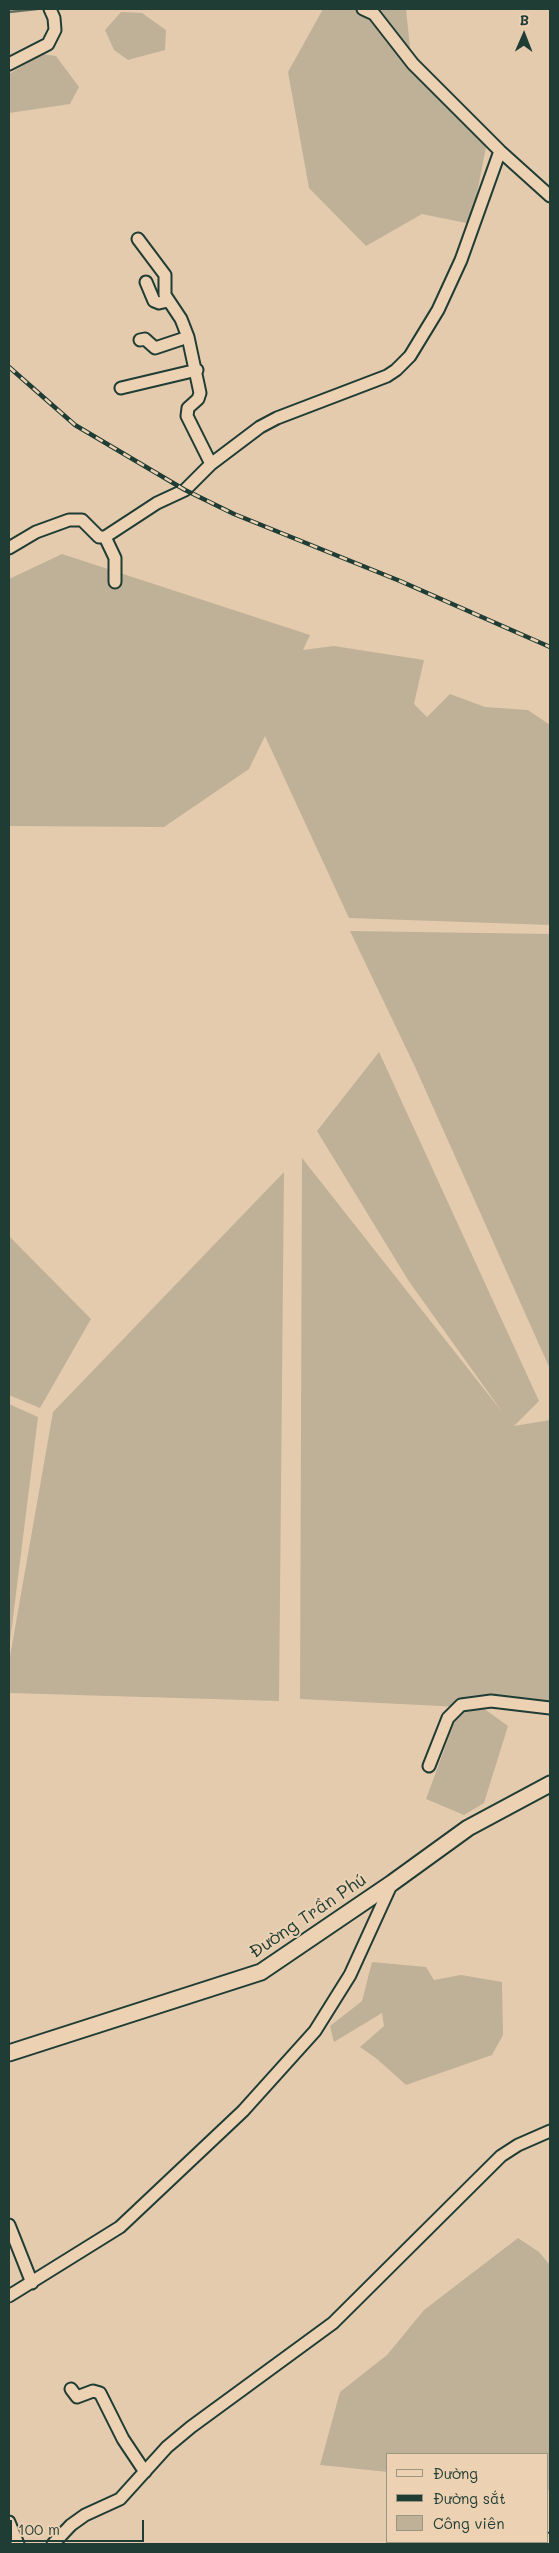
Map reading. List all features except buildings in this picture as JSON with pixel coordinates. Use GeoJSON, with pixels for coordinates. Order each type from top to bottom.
{"type":"FeatureCollection","features":[{"type":"Feature","properties":{"kind":"main road","name":"Đường Trần Phú"},"geometry":{"type":"LineString","coordinates":[[9,2053],[262,1972],[392,1883],[468,1828],[550,1784]]}},
{"type":"Feature","properties":{"kind":"street"},"geometry":{"type":"LineString","coordinates":[[9,64],[48,44],[55,30],[50,9]]}},
{"type":"Feature","properties":{"kind":"street"},"geometry":{"type":"LineString","coordinates":[[363,9],[374,14],[413,64],[500,151],[550,196]]}},
{"type":"Feature","properties":{"kind":"street"},"geometry":{"type":"LineString","coordinates":[[9,548],[36,532],[69,520],[82,520],[99,537],[105,537],[157,503],[185,490],[211,464],[260,427],[277,418],[388,376],[410,356],[438,310],[460,260],[500,151]]}},
{"type":"Feature","properties":{"kind":"street"},"geometry":{"type":"LineString","coordinates":[[138,239],[165,275],[164,291],[168,301],[181,319],[188,337],[197,370],[200,393],[198,399],[188,408],[187,416],[211,464]]}},
{"type":"Feature","properties":{"kind":"street"},"geometry":{"type":"LineString","coordinates":[[146,282],[154,301],[159,303],[168,301]]}},
{"type":"Feature","properties":{"kind":"street"},"geometry":{"type":"LineString","coordinates":[[140,340],[145,339],[155,348],[188,337]]}},
{"type":"Feature","properties":{"kind":"street"},"geometry":{"type":"LineString","coordinates":[[121,388],[197,370]]}},
{"type":"Feature","properties":{"kind":"street"},"geometry":{"type":"LineString","coordinates":[[105,537],[115,558],[115,582]]}},
{"type":"Feature","properties":{"kind":"street"},"geometry":{"type":"LineString","coordinates":[[429,1766],[448,1718],[461,1705],[491,1701],[550,1708]]}},
{"type":"Feature","properties":{"kind":"street"},"geometry":{"type":"LineString","coordinates":[[9,2296],[120,2227],[243,2111],[315,2031],[350,1975],[392,1883]]}},
{"type":"Feature","properties":{"kind":"street"},"geometry":{"type":"LineString","coordinates":[[53,2544],[71,2525],[85,2515],[120,2499],[191,2426],[333,2323],[501,2156],[518,2145],[550,2131]]}},
{"type":"Feature","properties":{"kind":"street"},"geometry":{"type":"LineString","coordinates":[[9,2225],[32,2283]]}},
{"type":"Feature","properties":{"kind":"street"},"geometry":{"type":"LineString","coordinates":[[71,2389],[77,2396],[93,2391],[100,2393],[123,2439],[146,2472]]}},
{"type":"Feature","properties":{"kind":"street"},"geometry":{"type":"LineString","coordinates":[[9,2522],[18,2544]]}},
{"type":"Feature","properties":{"kind":"green space"},"geometry":{"type":"Polygon","coordinates":[[[323,9],[406,9],[411,57],[486,147],[471,224],[422,214],[366,246],[309,188],[288,72],[323,9]]]}},
{"type":"Feature","properties":{"kind":"green space"},"geometry":{"type":"Polygon","coordinates":[[[121,12],[142,13],[166,30],[165,50],[128,60],[114,50],[105,30],[121,12]]]}},
{"type":"Feature","properties":{"kind":"green space"},"geometry":{"type":"Polygon","coordinates":[[[42,54],[56,56],[79,87],[70,104],[9,113],[9,74],[42,54]]]}},
{"type":"Feature","properties":{"kind":"green space"},"geometry":{"type":"Polygon","coordinates":[[[62,554],[310,635],[303,650],[334,646],[424,660],[414,704],[427,717],[450,694],[485,707],[528,710],[550,725],[550,925],[349,918],[265,736],[249,769],[164,827],[9,826],[9,579],[62,554]]]}},
{"type":"Feature","properties":{"kind":"green space"},"geometry":{"type":"Polygon","coordinates":[[[350,931],[550,934],[550,1369],[416,1069],[350,931]]]}},
{"type":"Feature","properties":{"kind":"green space"},"geometry":{"type":"Polygon","coordinates":[[[379,1052],[539,1401],[514,1426],[550,1420],[550,1712],[483,1708],[508,1726],[484,1803],[464,1815],[426,1799],[460,1707],[300,1699],[302,1158],[503,1413],[408,1280],[317,1131],[379,1052]]]}},
{"type":"Feature","properties":{"kind":"green space"},"geometry":{"type":"Polygon","coordinates":[[[284,1172],[279,1701],[9,1693],[9,1662],[53,1412],[284,1172]]]}},
{"type":"Feature","properties":{"kind":"green space"},"geometry":{"type":"Polygon","coordinates":[[[9,1236],[91,1319],[40,1408],[9,1395],[9,1236]]]}},
{"type":"Feature","properties":{"kind":"green space"},"geometry":{"type":"Polygon","coordinates":[[[9,1404],[38,1417],[9,1650],[9,1404]]]}},
{"type":"Feature","properties":{"kind":"green space"},"geometry":{"type":"Polygon","coordinates":[[[372,1962],[426,1967],[434,1980],[461,1975],[502,1982],[503,2035],[492,2055],[406,2085],[377,2059],[360,2047],[384,2026],[382,2013],[334,2042],[330,2026],[362,2001],[372,1962]]]}},
{"type":"Feature","properties":{"kind":"green space"},"geometry":{"type":"Polygon","coordinates":[[[518,2238],[539,2252],[550,2265],[550,2490],[549,2453],[386,2453],[386,2472],[320,2465],[340,2392],[387,2355],[424,2310],[518,2238]]]}},
{"type":"Feature","properties":{"kind":"waterway"},"geometry":{"type":"LineString","coordinates":[[9,12],[37,9]]}},
{"type":"Feature","properties":{"kind":"railway"},"geometry":{"type":"LineString","coordinates":[[9,367],[75,425],[185,490],[234,514],[400,581],[550,647]]}}]}
